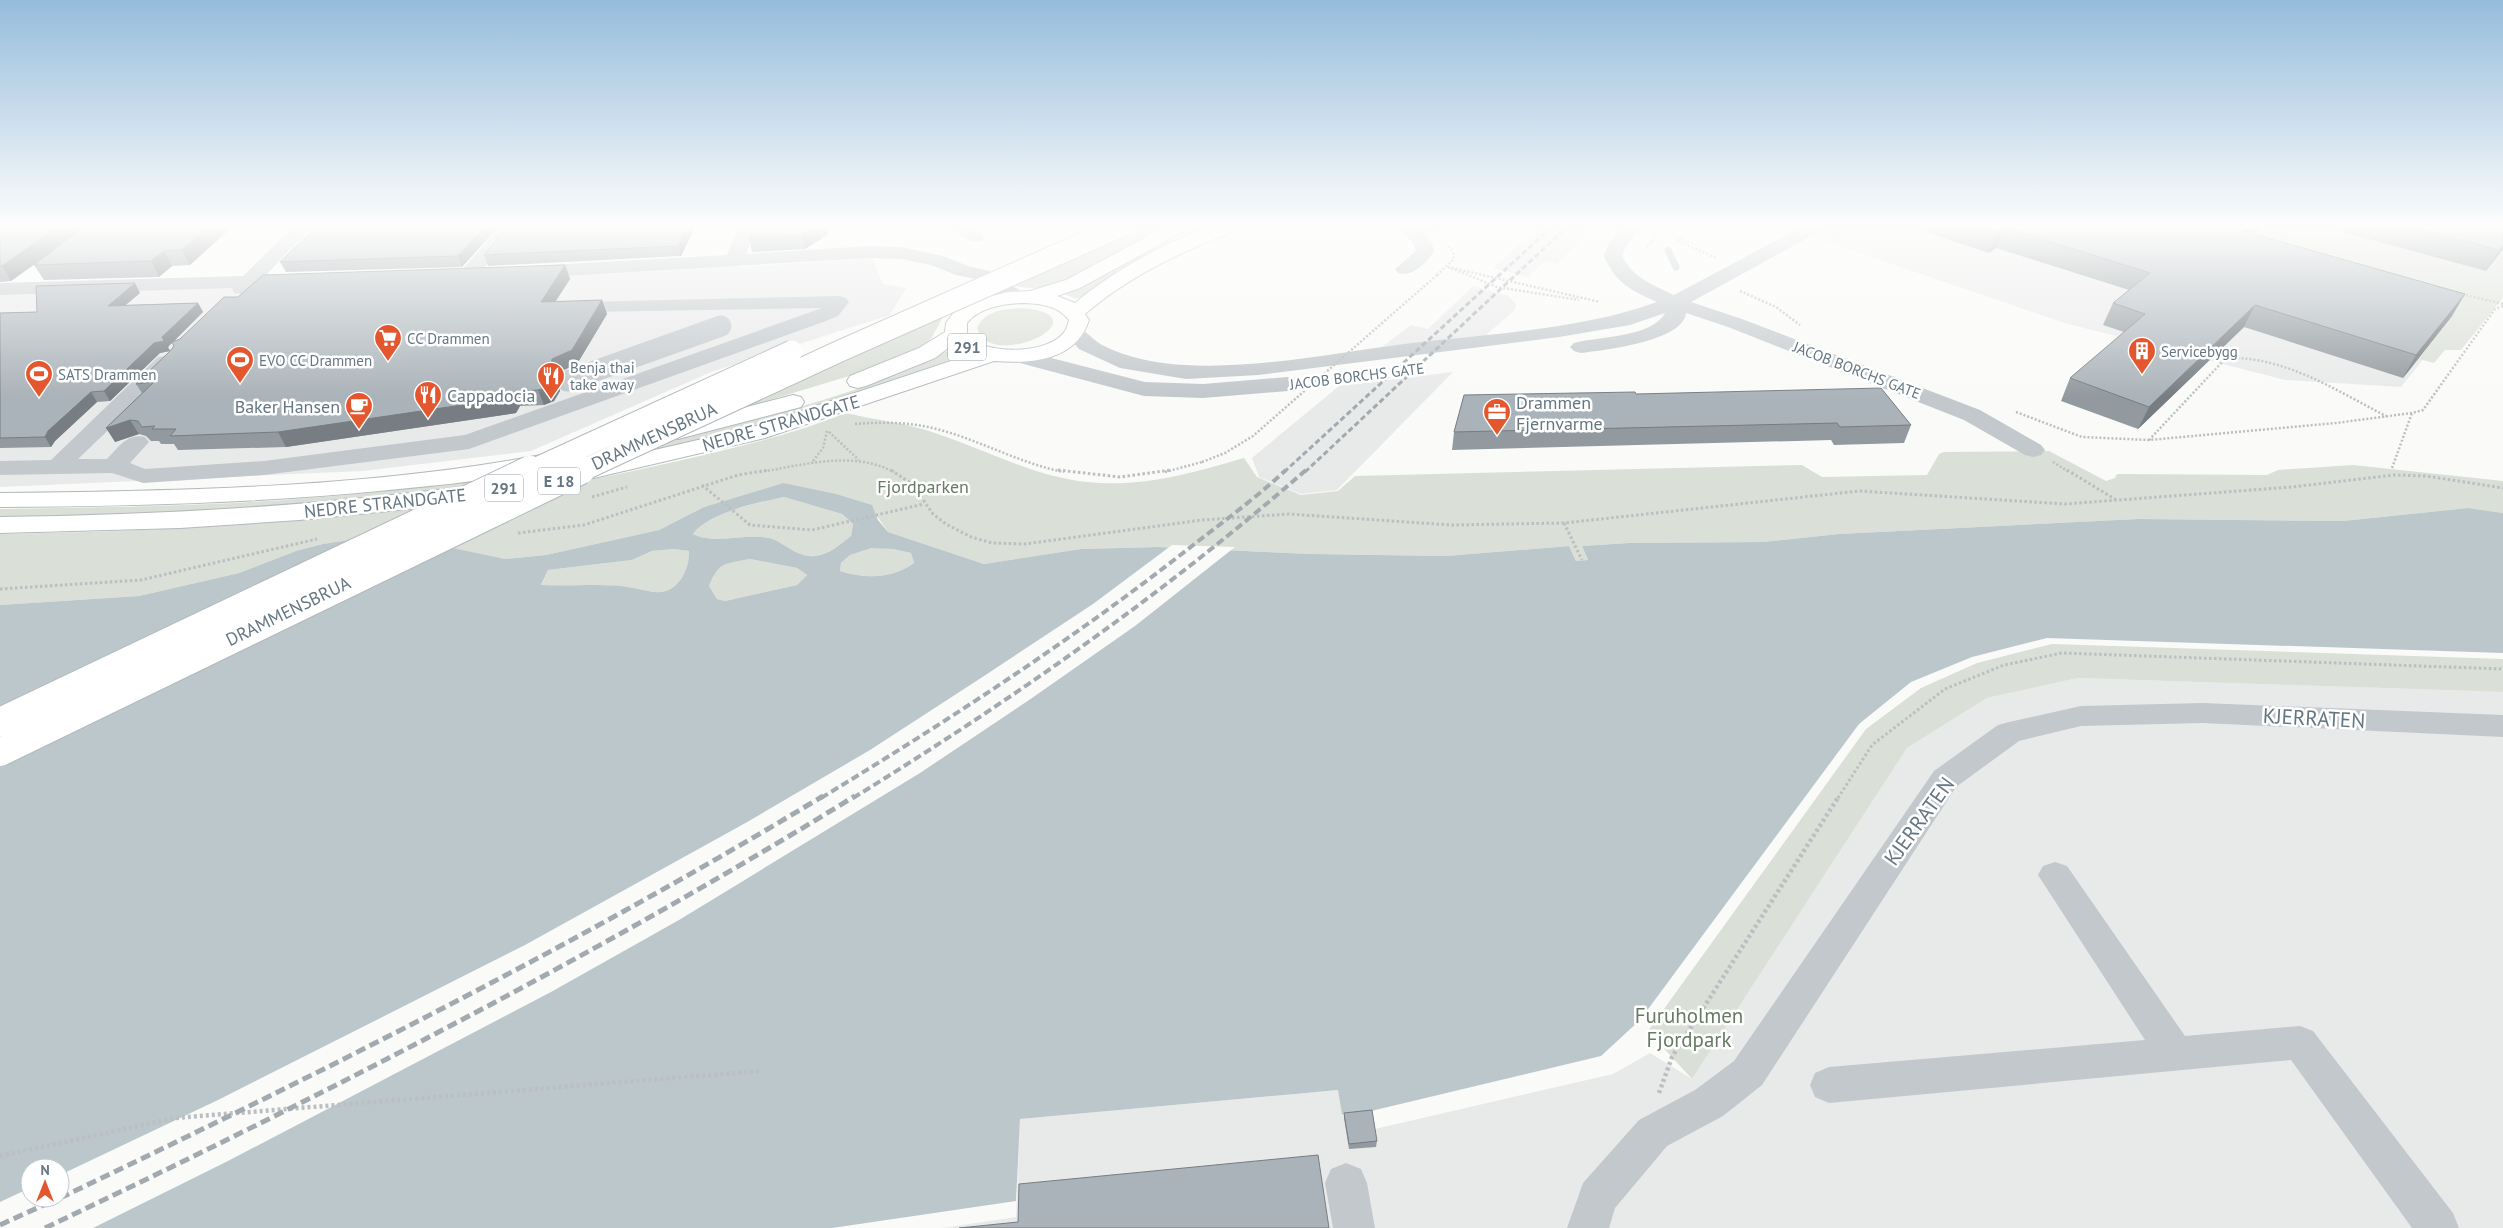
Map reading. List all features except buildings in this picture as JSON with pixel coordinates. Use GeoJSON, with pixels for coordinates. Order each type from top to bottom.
{"type":"FeatureCollection","features":[{"type":"Feature","properties":{"kind":"highway","name":"DRAMMENSBRUA"},"geometry":{"type":"LineString","coordinates":[[0,722],[547,463],[950,282]]}},
{"type":"Feature","properties":{"kind":"highway","name":"DRAMMENSBRUA"},"geometry":{"type":"LineString","coordinates":[[0,752],[309,600],[659,433],[993,282]]}},
{"type":"Feature","properties":{"kind":"highway","name":"291"},"geometry":{"type":"LineString","coordinates":[[1076,282],[1025,297],[998,300],[976,307],[958,320],[955,334],[967,347],[991,355],[1020,356],[1038,353],[1056,347],[1106,288],[1116,282]]}},
{"type":"Feature","properties":{"kind":"highway","name":"291"},"geometry":{"type":"LineString","coordinates":[[1025,297],[1058,302],[1075,323]]}},
{"type":"Feature","properties":{"kind":"highway","name":"NEDRE STRANDGATE"},"geometry":{"type":"LineString","coordinates":[[0,500],[214,496],[299,492],[446,476],[536,463],[690,430],[825,392],[883,372],[927,354],[955,334]]}},
{"type":"Feature","properties":{"kind":"highway","name":"NEDRE STRANDGATE"},"geometry":{"type":"LineString","coordinates":[[0,525],[152,521],[282,514],[437,498],[522,486],[757,433],[991,355]]}},
{"type":"Feature","properties":{"kind":"street"},"geometry":{"type":"LineString","coordinates":[[0,302],[9,289],[21,282]]}},
{"type":"Feature","properties":{"kind":"street"},"geometry":{"type":"LineString","coordinates":[[9,289],[238,282]]}},
{"type":"Feature","properties":{"kind":"street"},"geometry":{"type":"LineString","coordinates":[[226,303],[248,282]]}},
{"type":"Feature","properties":{"kind":"street"},"geometry":{"type":"LineString","coordinates":[[0,468],[114,466],[143,476],[264,468],[468,442],[819,317],[831,312],[839,302],[786,304],[680,283],[666,282]]}},
{"type":"Feature","properties":{"kind":"street"},"geometry":{"type":"LineString","coordinates":[[969,282],[976,307]]}},
{"type":"Feature","properties":{"kind":"street"},"geometry":{"type":"LineString","coordinates":[[995,282],[1025,297]]}},
{"type":"Feature","properties":{"kind":"street"},"geometry":{"type":"LineString","coordinates":[[1633,282],[1674,303]]}},
{"type":"Feature","properties":{"kind":"street","name":"JACOB BORCHS GATE"},"geometry":{"type":"LineString","coordinates":[[1075,323],[1086,345],[1097,351],[1142,366],[1186,372],[1242,370],[1462,345],[1607,324],[1630,319],[1674,303],[1712,282]]}},
{"type":"Feature","properties":{"kind":"street"},"geometry":{"type":"LineString","coordinates":[[586,306],[680,283]]}},
{"type":"Feature","properties":{"kind":"street","name":"JACOB BORCHS GATE"},"geometry":{"type":"LineString","coordinates":[[1020,356],[1144,389],[1175,391],[1246,389],[1548,352],[1646,337],[1665,328],[1676,316],[1674,303]]}},
{"type":"Feature","properties":{"kind":"street","name":"JACOB BORCHS GATE"},"geometry":{"type":"LineString","coordinates":[[1674,303],[1762,334],[1972,415],[2033,450]]}},
{"type":"Feature","properties":{"kind":"street"},"geometry":{"type":"LineString","coordinates":[[567,381],[786,304]]}},
{"type":"Feature","properties":{"kind":"street"},"geometry":{"type":"LineString","coordinates":[[58,467],[169,359]]}},
{"type":"Feature","properties":{"kind":"street"},"geometry":{"type":"LineString","coordinates":[[114,466],[138,442]]}},
{"type":"Feature","properties":{"kind":"street","name":"KJERRATEN"},"geometry":{"type":"LineString","coordinates":[[1588,1228],[1598,1197],[1653,1134],[1709,1103],[1748,1073],[1945,779],[2009,733],[2081,716],[2203,713],[2503,726]]}},
{"type":"Feature","properties":{"kind":"street"},"geometry":{"type":"LineString","coordinates":[[2055,875],[2175,1054]]}},
{"type":"Feature","properties":{"kind":"street"},"geometry":{"type":"LineString","coordinates":[[1829,1085],[2300,1043],[2438,1228]]}},
{"type":"Feature","properties":{"kind":"street"},"geometry":{"type":"LineString","coordinates":[[1346,1183],[1354,1228]]}},
{"type":"Feature","properties":{"kind":"path"},"geometry":{"type":"LineString","coordinates":[[850,425],[896,422],[947,430],[1037,464],[1075,474],[1141,476],[1182,469],[1225,454],[1253,436],[1429,282]]}},
{"type":"Feature","properties":{"kind":"path"},"geometry":{"type":"LineString","coordinates":[[1480,282],[1519,293],[1593,302]]}},
{"type":"Feature","properties":{"kind":"path"},"geometry":{"type":"LineString","coordinates":[[2456,292],[2503,305]]}},
{"type":"Feature","properties":{"kind":"path"},"geometry":{"type":"LineString","coordinates":[[2082,437],[2149,440],[2336,423],[2423,410],[2495,309],[2503,305]]}},
{"type":"Feature","properties":{"kind":"path"},"geometry":{"type":"LineString","coordinates":[[2149,440],[2226,358],[2238,356],[2260,358],[2289,367],[2387,416]]}},
{"type":"Feature","properties":{"kind":"path"},"geometry":{"type":"LineString","coordinates":[[2392,468],[2412,413]]}},
{"type":"Feature","properties":{"kind":"path"},"geometry":{"type":"LineString","coordinates":[[827,429],[834,428]]}},
{"type":"Feature","properties":{"kind":"path"},"geometry":{"type":"LineString","coordinates":[[827,429],[860,460]]}},
{"type":"Feature","properties":{"kind":"path"},"geometry":{"type":"LineString","coordinates":[[812,462],[823,448],[827,429]]}},
{"type":"Feature","properties":{"kind":"path"},"geometry":{"type":"LineString","coordinates":[[2033,450],[2118,502]]}},
{"type":"Feature","properties":{"kind":"path"},"geometry":{"type":"LineString","coordinates":[[515,533],[548,531],[584,525],[702,485],[738,475],[812,462],[860,460],[883,466],[900,475],[912,484],[924,504],[946,524],[971,537],[992,543],[1025,544],[1202,520],[1289,514],[1451,525],[1564,523],[1859,492],[2065,504],[2118,502],[2292,487],[2394,475],[2426,476],[2503,488]]}},
{"type":"Feature","properties":{"kind":"path"},"geometry":{"type":"LineString","coordinates":[[702,485],[750,526],[800,530],[825,527],[924,504]]}},
{"type":"Feature","properties":{"kind":"path"},"geometry":{"type":"LineString","coordinates":[[1564,523],[1582,560]]}},
{"type":"Feature","properties":{"kind":"path"},"geometry":{"type":"LineString","coordinates":[[0,589],[141,580],[322,538]]}},
{"type":"Feature","properties":{"kind":"path"},"geometry":{"type":"LineString","coordinates":[[0,1156],[175,1118],[760,1071]]}},
{"type":"Feature","properties":{"kind":"shaded area"},"geometry":{"type":"Polygon","coordinates":[[[175,282],[882,282],[906,288],[890,315],[711,372],[531,451],[363,471],[0,487],[0,289],[175,282]]]}},
{"type":"Feature","properties":{"kind":"shaded area"},"geometry":{"type":"Polygon","coordinates":[[[1945,282],[2485,282],[2401,387],[2285,380],[2065,323],[1945,282]]]}},
{"type":"Feature","properties":{"kind":"shaded area"},"geometry":{"type":"Polygon","coordinates":[[[1473,286],[1509,296],[1516,305],[1515,310],[1486,335],[1382,347],[1411,325],[1428,329],[1473,286]]]}},
{"type":"Feature","properties":{"kind":"shaded area"},"geometry":{"type":"Polygon","coordinates":[[[1453,372],[1337,490],[1301,494],[1259,477],[1252,458],[1339,386],[1453,372]]]}},
{"type":"Feature","properties":{"kind":"shaded area"},"geometry":{"type":"Polygon","coordinates":[[[783,483],[836,494],[872,505],[878,520],[888,532],[984,564],[1081,549],[1158,547],[1310,554],[1446,556],[1569,546],[1576,561],[1588,560],[1582,546],[1629,543],[1763,542],[1839,534],[2138,519],[2343,521],[2468,508],[2503,513],[2503,653],[2047,638],[1972,657],[1911,682],[1859,724],[1640,1020],[1601,1056],[1371,1111],[1342,1114],[1338,1090],[1020,1119],[1016,1201],[832,1228],[0,1228],[0,605],[139,596],[239,573],[296,551],[349,540],[428,543],[505,559],[546,555],[659,530],[704,507],[783,483]],[[784,497],[748,505],[722,514],[710,520],[693,534],[711,539],[769,538],[802,555],[808,556],[815,556],[834,549],[851,536],[853,524],[842,514],[784,497]],[[871,548],[850,555],[841,563],[840,571],[869,576],[888,575],[914,563],[911,553],[893,549],[871,548]],[[674,549],[652,551],[632,560],[548,570],[541,585],[611,585],[651,592],[668,590],[681,579],[689,556],[689,551],[674,549]],[[750,559],[724,565],[716,572],[709,586],[717,599],[725,601],[797,585],[807,575],[797,568],[750,559]]]}},
{"type":"Feature","properties":{"kind":"shaded area"},"geometry":{"type":"Polygon","coordinates":[[[2078,678],[2503,692],[2503,1228],[942,1228],[1016,1217],[1020,1119],[1338,1090],[1371,1111],[1375,1129],[1613,1074],[1650,1053],[1692,1079],[1907,748],[1987,698],[2078,678]]]}},
{"type":"Feature","properties":{"kind":"green space"},"geometry":{"type":"Polygon","coordinates":[[[1018,282],[1061,282],[1042,288],[1012,285],[1018,282]]]}},
{"type":"Feature","properties":{"kind":"green space"},"geometry":{"type":"Polygon","coordinates":[[[1088,282],[1106,282],[1077,299],[1064,294],[1088,282]]]}},
{"type":"Feature","properties":{"kind":"green space"},"geometry":{"type":"Polygon","coordinates":[[[2338,282],[2503,282],[2503,298],[2461,350],[2445,350],[2434,363],[2419,359],[2452,316],[2338,282]]]}},
{"type":"Feature","properties":{"kind":"green space"},"geometry":{"type":"Polygon","coordinates":[[[1021,308],[1045,313],[1053,321],[1049,330],[1037,338],[1020,344],[1002,345],[986,341],[977,328],[980,322],[990,314],[1001,310],[1021,308]]]}},
{"type":"Feature","properties":{"kind":"green space"},"geometry":{"type":"Polygon","coordinates":[[[944,315],[931,339],[920,348],[866,371],[743,408],[944,315]]]}},
{"type":"Feature","properties":{"kind":"green space"},"geometry":{"type":"Polygon","coordinates":[[[947,351],[959,357],[820,407],[773,421],[655,450],[496,481],[399,496],[342,502],[171,513],[0,517],[0,509],[129,507],[302,499],[440,485],[535,470],[676,440],[837,396],[920,364],[947,351]]]}},
{"type":"Feature","properties":{"kind":"green space","name":"Fjordparken"},"geometry":{"type":"Polygon","coordinates":[[[846,413],[924,430],[1010,462],[1067,479],[1087,482],[1127,483],[1167,478],[1244,458],[1257,477],[1301,495],[1338,491],[1355,476],[1802,465],[1822,477],[1927,475],[1939,454],[1944,452],[2049,451],[2106,481],[2115,478],[2117,474],[2267,475],[2278,470],[2353,465],[2503,481],[2503,513],[2468,508],[2343,521],[2138,519],[1839,534],[1763,542],[1629,543],[1582,546],[1588,560],[1576,561],[1569,546],[1446,556],[1310,554],[1158,547],[1081,549],[984,564],[888,532],[873,510],[783,483],[704,507],[659,530],[546,555],[505,559],[349,540],[296,551],[239,573],[139,596],[0,605],[0,534],[164,529],[245,524],[408,509],[571,484],[651,467],[774,437],[846,413]]]}},
{"type":"Feature","properties":{"kind":"green space"},"geometry":{"type":"Polygon","coordinates":[[[784,497],[842,514],[853,524],[851,536],[830,551],[820,555],[808,556],[802,555],[769,538],[711,539],[693,534],[700,527],[721,514],[748,505],[784,497]]]}},
{"type":"Feature","properties":{"kind":"green space"},"geometry":{"type":"Polygon","coordinates":[[[871,547],[911,553],[914,563],[888,575],[869,576],[840,571],[841,563],[850,555],[871,547]]]}},
{"type":"Feature","properties":{"kind":"green space"},"geometry":{"type":"Polygon","coordinates":[[[674,549],[690,551],[689,562],[681,579],[668,590],[651,592],[611,585],[541,586],[548,570],[632,560],[652,551],[674,549]]]}},
{"type":"Feature","properties":{"kind":"green space"},"geometry":{"type":"Polygon","coordinates":[[[750,559],[797,568],[807,575],[797,585],[725,601],[717,599],[709,586],[716,572],[729,563],[750,559]]]}},
{"type":"Feature","properties":{"kind":"green space","name":"Furuholmen Fjordpark"},"geometry":{"type":"Polygon","coordinates":[[[2052,644],[2503,659],[2503,692],[2078,678],[1987,698],[1907,748],[1692,1079],[1648,1031],[1866,729],[1921,688],[1977,663],[2052,644]]]}},
{"type":"Feature","properties":{"kind":"pier"},"geometry":{"type":"Polygon","coordinates":[[[1172,545],[1235,547],[1135,626],[920,773],[679,920],[551,992],[228,1161],[93,1228],[0,1228],[0,1202],[20,1193],[20,1208],[70,1208],[70,1170],[218,1100],[525,945],[749,821],[870,750],[1093,604],[1172,545]]]}},
{"type":"Feature","properties":{"kind":"railway"},"geometry":{"type":"LineString","coordinates":[[1284,472],[1491,282]]}},
{"type":"Feature","properties":{"kind":"railway"},"geometry":{"type":"LineString","coordinates":[[1305,472],[1508,282]]}},
{"type":"Feature","properties":{"kind":"railway"},"geometry":{"type":"LineString","coordinates":[[821,798],[966,707],[1106,611],[1242,507],[1286,470]]}},
{"type":"Feature","properties":{"kind":"railway"},"geometry":{"type":"LineString","coordinates":[[853,798],[1029,684],[1143,602],[1253,515],[1306,470]]}},
{"type":"Feature","properties":{"kind":"railway"},"geometry":{"type":"LineString","coordinates":[[70,1193],[350,1056],[542,956],[730,851],[823,796]]}},
{"type":"Feature","properties":{"kind":"railway"},"geometry":{"type":"LineString","coordinates":[[45,1228],[252,1127],[456,1023],[657,913],[855,796]]}},
{"type":"Feature","properties":{"kind":"railway"},"geometry":{"type":"LineString","coordinates":[[0,1225],[37,1208]]}},
{"type":"Feature","properties":{"kind":"place","name":"CC Drammen"},"geometry":{"type":"Point","coordinates":[388,362]}},
{"type":"Feature","properties":{"kind":"place","name":"Servicebygg"},"geometry":{"type":"Point","coordinates":[2142,375]}},
{"type":"Feature","properties":{"kind":"place","name":"EVO CC Drammen"},"geometry":{"type":"Point","coordinates":[240,384]}},
{"type":"Feature","properties":{"kind":"place","name":"SATS Drammen"},"geometry":{"type":"Point","coordinates":[39,398]}},
{"type":"Feature","properties":{"kind":"place","name":"Benja thai take away"},"geometry":{"type":"Point","coordinates":[551,400]}},
{"type":"Feature","properties":{"kind":"place","name":"Cappadocia"},"geometry":{"type":"Point","coordinates":[428,419]}},
{"type":"Feature","properties":{"kind":"place","name":"Baker Hansen"},"geometry":{"type":"Point","coordinates":[359,430]}},
{"type":"Feature","properties":{"kind":"place","name":"Drammen Fjernvarme"},"geometry":{"type":"Point","coordinates":[1497,436]}}]}
